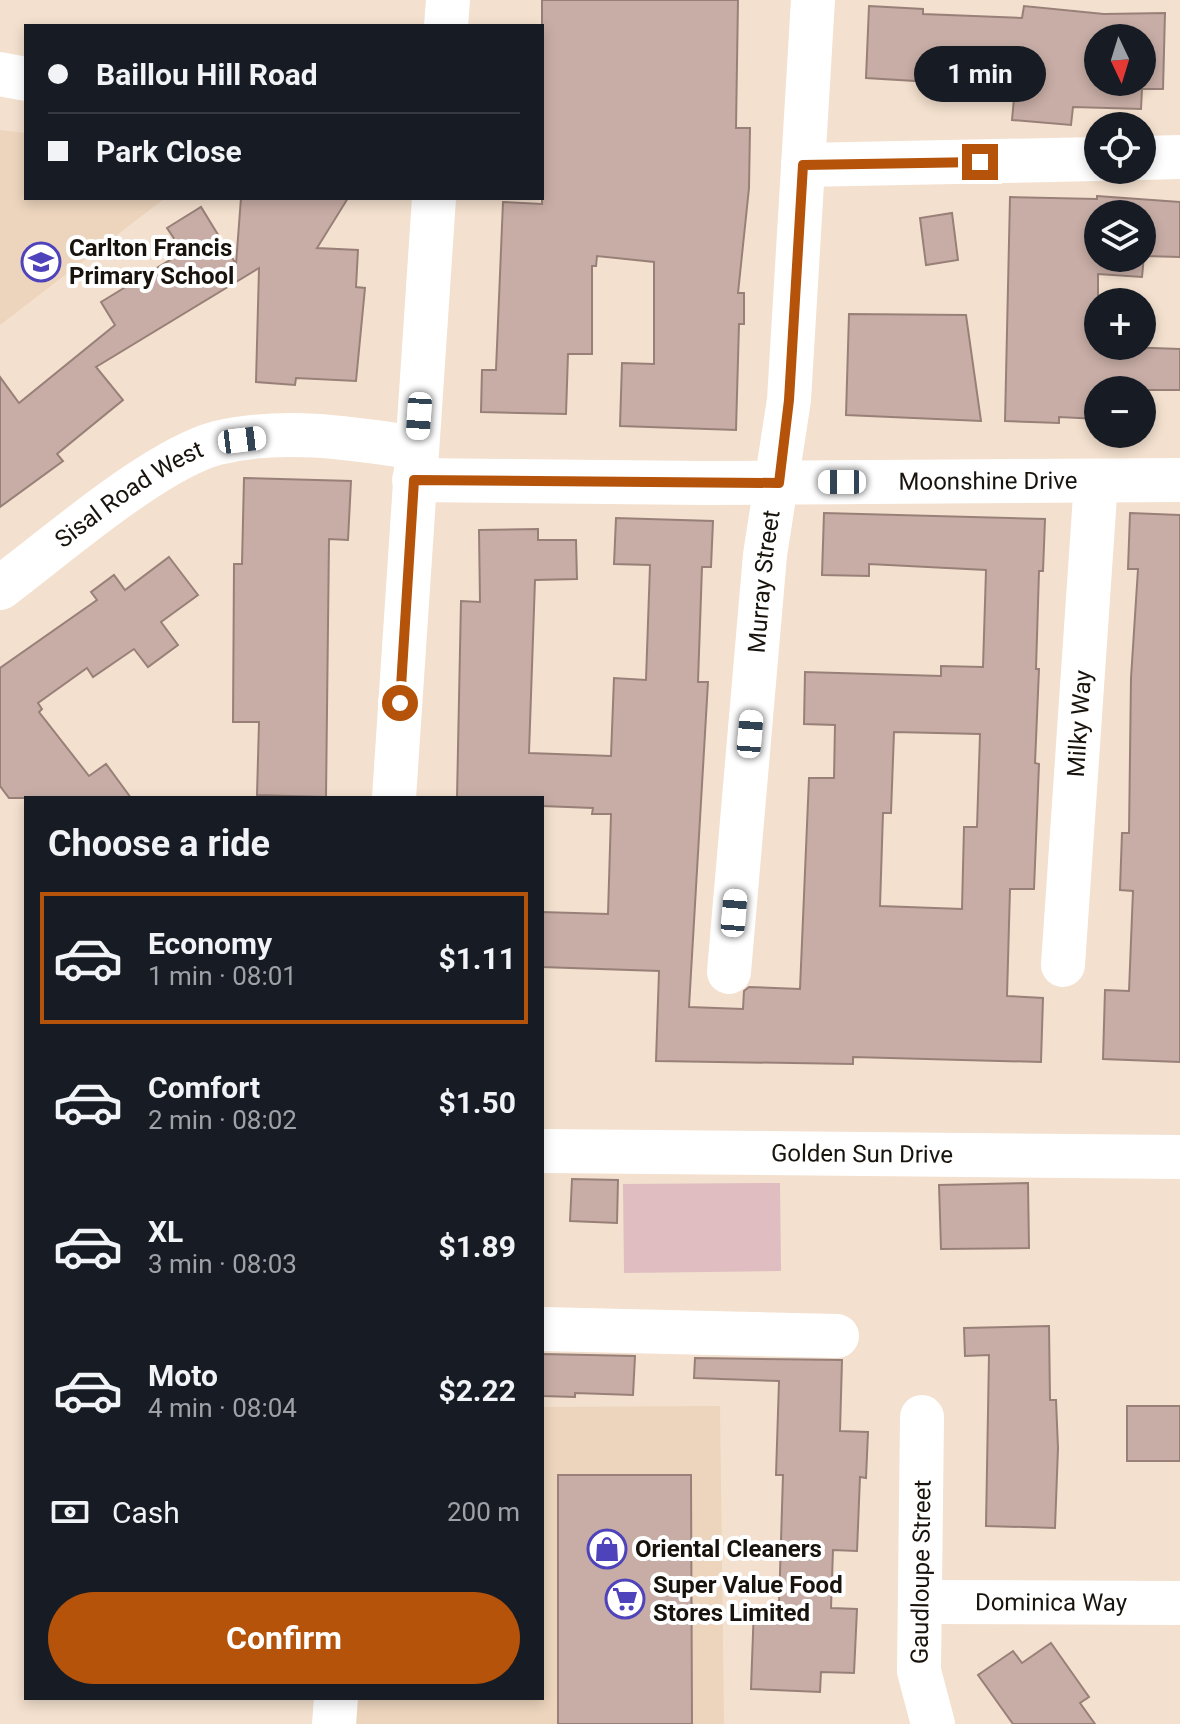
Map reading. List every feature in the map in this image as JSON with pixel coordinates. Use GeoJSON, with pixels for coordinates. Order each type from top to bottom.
{"type":"FeatureCollection","features":[{"type":"Feature","properties":{"kind":"street"},"geometry":{"type":"LineString","coordinates":[[446,24],[448,0]]}},
{"type":"Feature","properties":{"kind":"street","name":"Murray Street"},"geometry":{"type":"LineString","coordinates":[[729,972],[765,555],[779,483],[789,400],[813,0]]}},
{"type":"Feature","properties":{"kind":"street"},"geometry":{"type":"LineString","coordinates":[[0,74],[24,79]]}},
{"type":"Feature","properties":{"kind":"street"},"geometry":{"type":"LineString","coordinates":[[1156,158],[1180,157]]}},
{"type":"Feature","properties":{"kind":"street"},"geometry":{"type":"LineString","coordinates":[[803,165],[1084,159]]}},
{"type":"Feature","properties":{"kind":"street"},"geometry":{"type":"LineString","coordinates":[[394,796],[434,200]]}},
{"type":"Feature","properties":{"kind":"street","name":"Sisal Road West"},"geometry":{"type":"LineString","coordinates":[[0,588],[144,481],[181,457],[218,443],[290,435],[333,435],[415,464]]}},
{"type":"Feature","properties":{"kind":"street","name":"Moonshine Drive"},"geometry":{"type":"LineString","coordinates":[[415,464],[779,483],[1180,480]]}},
{"type":"Feature","properties":{"kind":"street","name":"Milky Way"},"geometry":{"type":"LineString","coordinates":[[1063,965],[1096,481]]}},
{"type":"Feature","properties":{"kind":"street","name":"Golden Sun Drive"},"geometry":{"type":"LineString","coordinates":[[544,1151],[1180,1157]]}},
{"type":"Feature","properties":{"kind":"street"},"geometry":{"type":"LineString","coordinates":[[544,1329],[837,1336]]}},
{"type":"Feature","properties":{"kind":"street","name":"Gaudloupe Street"},"geometry":{"type":"LineString","coordinates":[[922,1417],[919,1671],[933,1724]]}},
{"type":"Feature","properties":{"kind":"street","name":"Dominica Way"},"geometry":{"type":"LineString","coordinates":[[921,1602],[1180,1603]]}},
{"type":"Feature","properties":{"kind":"street"},"geometry":{"type":"LineString","coordinates":[[334,1724],[336,1700]]}},
{"type":"Feature","properties":{"kind":"shaded area","name":"Carlton Francis Primary School"},"geometry":{"type":"Polygon","coordinates":[[[0,130],[24,133],[24,200],[162,200],[0,325],[0,130]]]}},
{"type":"Feature","properties":{"kind":"shaded area"},"geometry":{"type":"Polygon","coordinates":[[[780,1183],[781,1271],[624,1273],[623,1184],[780,1183]]]}},
{"type":"Feature","properties":{"kind":"shaded area"},"geometry":{"type":"Polygon","coordinates":[[[720,1406],[724,1724],[346,1724],[348,1700],[544,1700],[544,1407],[720,1406]]]}},
{"type":"Feature","properties":{"kind":"building"},"geometry":{"type":"Polygon","coordinates":[[[542,0],[738,0],[736,128],[750,128],[749,188],[738,293],[744,293],[744,324],[739,324],[736,430],[620,426],[622,363],[654,364],[654,262],[597,256],[596,266],[592,266],[592,354],[568,354],[566,414],[481,412],[482,370],[496,370],[503,202],[542,204],[544,200],[542,0]]]}},
{"type":"Feature","properties":{"kind":"building"},"geometry":{"type":"Polygon","coordinates":[[[869,6],[923,9],[923,14],[1022,18],[1024,6],[1104,14],[1165,13],[1163,89],[1156,89],[1156,24],[1084,24],[1084,96],[1142,96],[1141,109],[1073,107],[1071,125],[1012,120],[1015,87],[866,78],[869,6]]]}},
{"type":"Feature","properties":{"kind":"building"},"geometry":{"type":"Polygon","coordinates":[[[1097,196],[1152,200],[1084,200],[1084,272],[1142,272],[1142,277],[1098,274],[1098,288],[1084,288],[1084,360],[1156,360],[1156,348],[1180,349],[1180,390],[1156,390],[1156,376],[1084,376],[1084,418],[1059,417],[1059,423],[1005,421],[1010,197],[1097,199],[1097,196]]]}},
{"type":"Feature","properties":{"kind":"building"},"geometry":{"type":"Polygon","coordinates":[[[241,200],[347,200],[317,248],[358,250],[356,287],[365,288],[356,381],[296,378],[295,385],[256,382],[259,268],[96,367],[123,400],[57,454],[63,461],[0,507],[0,377],[19,403],[115,325],[101,302],[183,252],[167,228],[201,207],[236,264],[241,200]]]}},
{"type":"Feature","properties":{"kind":"building"},"geometry":{"type":"Polygon","coordinates":[[[1156,200],[1180,202],[1180,257],[1156,256],[1156,200]]]}},
{"type":"Feature","properties":{"kind":"building"},"geometry":{"type":"Polygon","coordinates":[[[952,213],[958,260],[926,265],[920,218],[952,213]]]}},
{"type":"Feature","properties":{"kind":"building"},"geometry":{"type":"Polygon","coordinates":[[[849,314],[966,315],[981,421],[846,415],[849,314]]]}},
{"type":"Feature","properties":{"kind":"building"},"geometry":{"type":"Polygon","coordinates":[[[244,478],[351,481],[348,540],[329,539],[326,796],[257,795],[259,722],[233,722],[234,564],[242,564],[244,478]]]}},
{"type":"Feature","properties":{"kind":"building"},"geometry":{"type":"Polygon","coordinates":[[[824,513],[1045,519],[1043,571],[1039,571],[1036,669],[1039,669],[1035,763],[1039,764],[1034,889],[1010,889],[1007,996],[1043,998],[1041,1062],[853,1057],[853,1064],[656,1061],[659,971],[544,967],[544,912],[608,914],[611,814],[592,814],[593,808],[544,806],[544,796],[457,796],[461,601],[480,602],[479,530],[538,529],[538,540],[576,540],[577,579],[535,580],[529,753],[611,756],[614,678],[646,680],[650,565],[614,564],[616,518],[713,521],[711,567],[702,567],[698,682],[708,682],[689,1007],[743,1009],[744,991],[749,987],[800,989],[809,778],[834,778],[835,725],[804,724],[805,672],[941,676],[941,666],[983,667],[986,570],[869,564],[869,576],[822,575],[824,513]],[[894,732],[891,813],[883,813],[880,906],[962,909],[964,827],[977,827],[980,734],[894,732]]]}},
{"type":"Feature","properties":{"kind":"building"},"geometry":{"type":"Polygon","coordinates":[[[1130,513],[1180,515],[1180,1062],[1103,1059],[1105,990],[1129,991],[1133,891],[1120,890],[1122,833],[1129,833],[1131,678],[1138,569],[1128,569],[1130,513]]]}},
{"type":"Feature","properties":{"kind":"building"},"geometry":{"type":"Polygon","coordinates":[[[169,557],[198,595],[161,622],[178,645],[148,667],[134,649],[93,677],[87,668],[38,703],[42,709],[39,712],[89,776],[106,764],[130,796],[9,798],[0,786],[0,668],[97,600],[91,592],[114,575],[125,590],[169,557]]]}},
{"type":"Feature","properties":{"kind":"building"},"geometry":{"type":"Polygon","coordinates":[[[572,1179],[618,1180],[617,1223],[570,1221],[572,1179]]]}},
{"type":"Feature","properties":{"kind":"building"},"geometry":{"type":"Polygon","coordinates":[[[1028,1183],[1029,1248],[941,1249],[939,1185],[1028,1183]]]}},
{"type":"Feature","properties":{"kind":"building"},"geometry":{"type":"Polygon","coordinates":[[[1049,1326],[1050,1400],[1056,1400],[1058,1448],[1055,1528],[986,1526],[989,1355],[965,1356],[964,1328],[1049,1326]]]}},
{"type":"Feature","properties":{"kind":"building"},"geometry":{"type":"Polygon","coordinates":[[[544,1354],[635,1356],[633,1395],[575,1393],[575,1397],[544,1396],[544,1354]]]}},
{"type":"Feature","properties":{"kind":"building"},"geometry":{"type":"Polygon","coordinates":[[[695,1358],[842,1360],[840,1431],[868,1432],[866,1478],[860,1477],[857,1551],[833,1550],[831,1608],[857,1609],[854,1673],[821,1672],[820,1692],[751,1689],[754,1606],[779,1606],[783,1475],[776,1475],[779,1381],[694,1378],[695,1358]]]}},
{"type":"Feature","properties":{"kind":"building"},"geometry":{"type":"Polygon","coordinates":[[[1127,1406],[1180,1406],[1180,1461],[1127,1461],[1127,1406]]]}},
{"type":"Feature","properties":{"kind":"building","name":"Super Value Food Stores Limited"},"geometry":{"type":"Polygon","coordinates":[[[558,1475],[691,1475],[692,1724],[558,1724],[558,1475]]]}},
{"type":"Feature","properties":{"kind":"building"},"geometry":{"type":"Polygon","coordinates":[[[1051,1643],[1089,1697],[1080,1703],[1095,1724],[1013,1724],[978,1675],[1013,1651],[1022,1663],[1051,1643]]]}},
{"type":"Feature","properties":{"kind":"place","name":"Carlton Francis Primary School"},"geometry":{"type":"Point","coordinates":[41,262]}},
{"type":"Feature","properties":{"kind":"place","name":"Oriental Cleaners"},"geometry":{"type":"Point","coordinates":[607,1549]}},
{"type":"Feature","properties":{"kind":"place","name":"Super Value Food Stores Limited"},"geometry":{"type":"Point","coordinates":[625,1599]}},
{"type":"Feature","properties":{"kind":"route"},"geometry":{"type":"LineString","coordinates":[[400,703],[414,480],[779,483],[789,400],[803,165],[980,162]]}}]}
